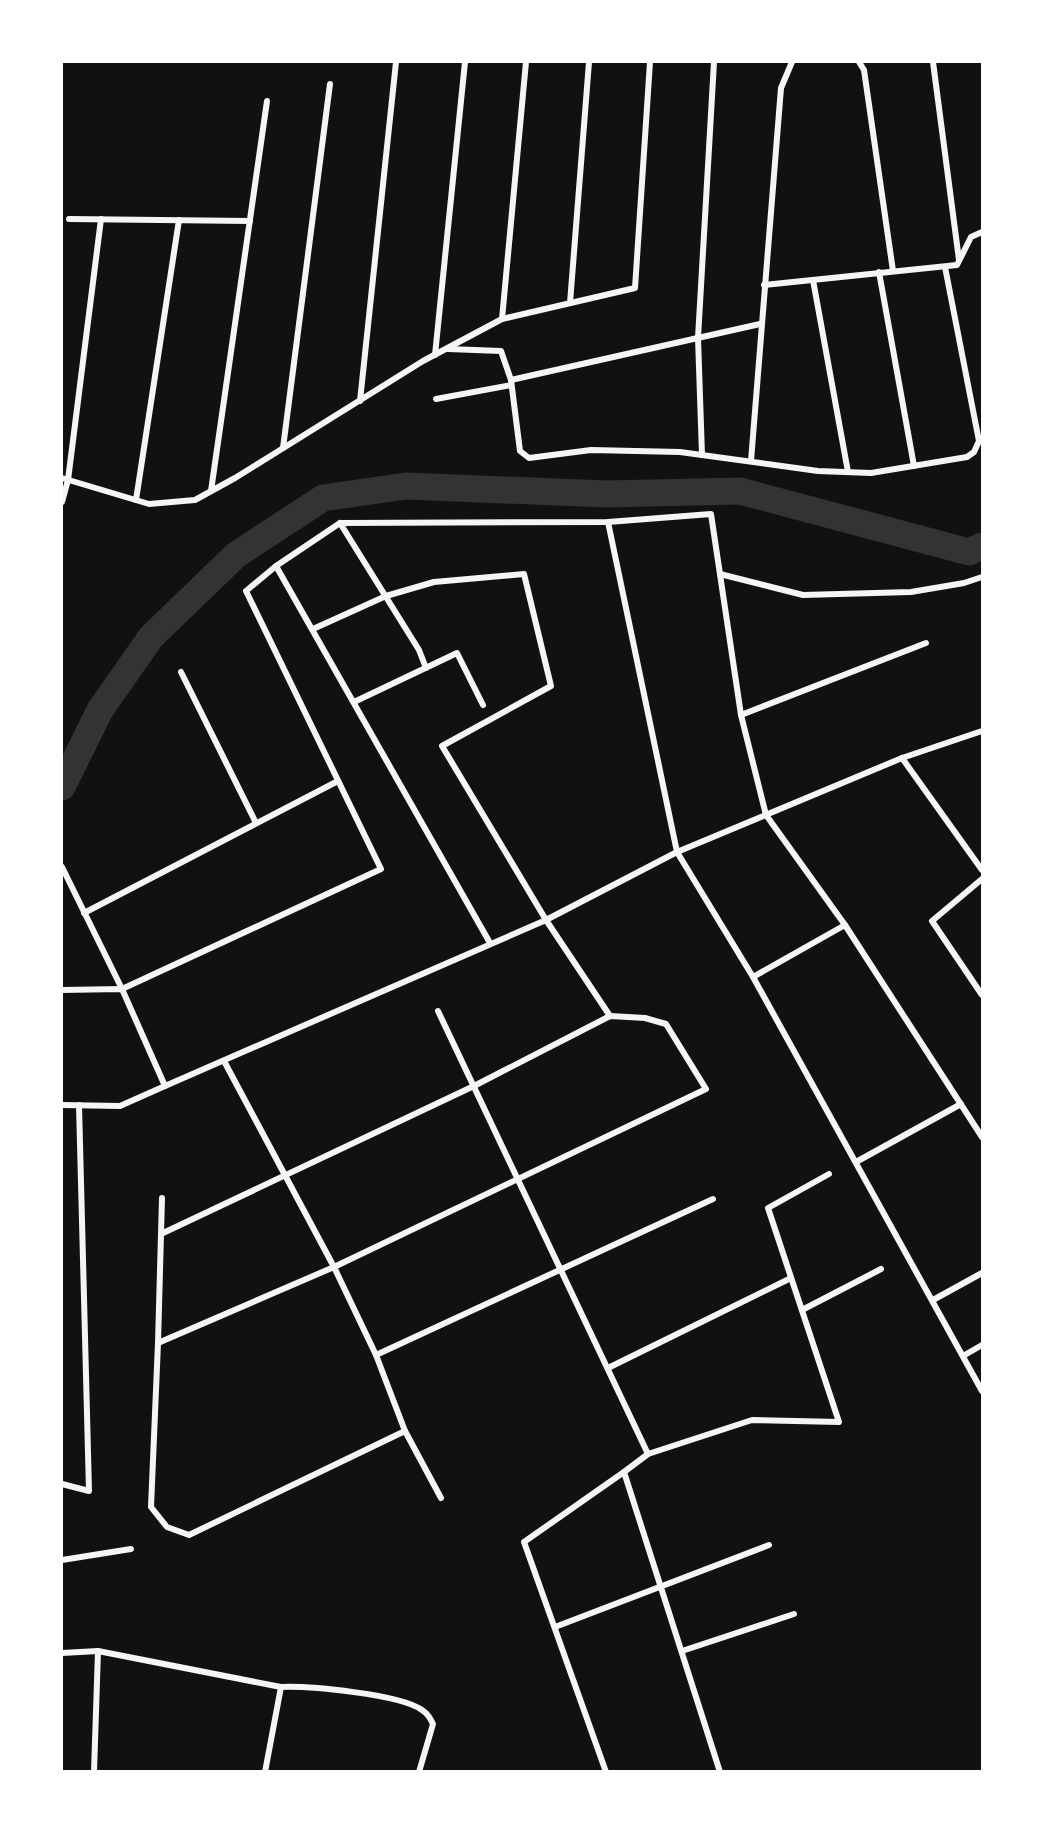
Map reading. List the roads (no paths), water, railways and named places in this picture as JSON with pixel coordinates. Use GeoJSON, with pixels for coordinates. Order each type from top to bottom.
{"type":"FeatureCollection","features":[{"type":"Feature","properties":{"kind":"street"},"geometry":{"type":"LineString","coordinates":[[360,401],[396,62]]}},
{"type":"Feature","properties":{"kind":"street"},"geometry":{"type":"LineString","coordinates":[[435,355],[465,62]]}},
{"type":"Feature","properties":{"kind":"street"},"geometry":{"type":"LineString","coordinates":[[502,319],[526,62]]}},
{"type":"Feature","properties":{"kind":"street"},"geometry":{"type":"LineString","coordinates":[[570,303],[589,62]]}},
{"type":"Feature","properties":{"kind":"street"},"geometry":{"type":"LineString","coordinates":[[65,479],[149,504],[195,500],[435,355],[502,319],[635,288],[650,62]]}},
{"type":"Feature","properties":{"kind":"street"},"geometry":{"type":"LineString","coordinates":[[702,455],[698,338],[714,62]]}},
{"type":"Feature","properties":{"kind":"street"},"geometry":{"type":"LineString","coordinates":[[751,461],[760,324],[781,88],[792,62]]}},
{"type":"Feature","properties":{"kind":"street"},"geometry":{"type":"LineString","coordinates":[[859,62],[864,70],[893,271]]}},
{"type":"Feature","properties":{"kind":"street"},"geometry":{"type":"LineString","coordinates":[[933,62],[960,263]]}},
{"type":"Feature","properties":{"kind":"street"},"geometry":{"type":"LineString","coordinates":[[284,448],[330,84]]}},
{"type":"Feature","properties":{"kind":"street"},"geometry":{"type":"LineString","coordinates":[[211,491],[267,101]]}},
{"type":"Feature","properties":{"kind":"street"},"geometry":{"type":"LineString","coordinates":[[69,219],[250,221]]}},
{"type":"Feature","properties":{"kind":"street"},"geometry":{"type":"LineString","coordinates":[[62,502],[101,219]]}},
{"type":"Feature","properties":{"kind":"street"},"geometry":{"type":"LineString","coordinates":[[136,500],[179,220]]}},
{"type":"Feature","properties":{"kind":"street"},"geometry":{"type":"LineString","coordinates":[[960,263],[971,237],[982,232]]}},
{"type":"Feature","properties":{"kind":"street"},"geometry":{"type":"LineString","coordinates":[[764,285],[945,267],[960,263]]}},
{"type":"Feature","properties":{"kind":"street"},"geometry":{"type":"LineString","coordinates":[[447,349],[501,351],[511,382],[520,451],[529,459],[591,450],[702,455],[818,471],[871,473],[914,466],[967,457],[974,452],[979,441],[945,267]]}},
{"type":"Feature","properties":{"kind":"street"},"geometry":{"type":"LineString","coordinates":[[879,273],[914,466]]}},
{"type":"Feature","properties":{"kind":"street"},"geometry":{"type":"LineString","coordinates":[[813,280],[848,472]]}},
{"type":"Feature","properties":{"kind":"street"},"geometry":{"type":"LineString","coordinates":[[436,399],[760,324]]}},
{"type":"Feature","properties":{"kind":"street"},"geometry":{"type":"LineString","coordinates":[[62,990],[122,989],[381,869],[246,591],[276,566],[340,523],[608,522],[711,514],[741,716],[766,815],[845,925],[982,1137]]}},
{"type":"Feature","properties":{"kind":"street"},"geometry":{"type":"LineString","coordinates":[[608,522],[677,852],[753,977],[982,1391]]}},
{"type":"Feature","properties":{"kind":"street"},"geometry":{"type":"LineString","coordinates":[[340,523],[419,650],[426,668]]}},
{"type":"Feature","properties":{"kind":"street"},"geometry":{"type":"LineString","coordinates":[[276,566],[490,943]]}},
{"type":"Feature","properties":{"kind":"street"},"geometry":{"type":"LineString","coordinates":[[313,629],[386,596],[434,582],[524,574],[551,686],[442,746],[546,920],[610,1016]]}},
{"type":"Feature","properties":{"kind":"street"},"geometry":{"type":"LineString","coordinates":[[720,574],[803,595],[911,592],[964,583],[982,577]]}},
{"type":"Feature","properties":{"kind":"street"},"geometry":{"type":"LineString","coordinates":[[741,716],[927,643]]}},
{"type":"Feature","properties":{"kind":"street"},"geometry":{"type":"LineString","coordinates":[[354,702],[457,653],[483,705]]}},
{"type":"Feature","properties":{"kind":"street"},"geometry":{"type":"LineString","coordinates":[[181,672],[256,823]]}},
{"type":"Feature","properties":{"kind":"street"},"geometry":{"type":"LineString","coordinates":[[62,1105],[120,1106],[546,920],[677,852],[902,758],[982,731]]}},
{"type":"Feature","properties":{"kind":"street"},"geometry":{"type":"LineString","coordinates":[[902,758],[982,870]]}},
{"type":"Feature","properties":{"kind":"street"},"geometry":{"type":"LineString","coordinates":[[84,913],[338,781]]}},
{"type":"Feature","properties":{"kind":"street"},"geometry":{"type":"LineString","coordinates":[[62,867],[122,989],[165,1086]]}},
{"type":"Feature","properties":{"kind":"street"},"geometry":{"type":"LineString","coordinates":[[982,879],[932,921],[982,995]]}},
{"type":"Feature","properties":{"kind":"street"},"geometry":{"type":"LineString","coordinates":[[753,977],[845,925]]}},
{"type":"Feature","properties":{"kind":"street"},"geometry":{"type":"LineString","coordinates":[[438,1011],[648,1454]]}},
{"type":"Feature","properties":{"kind":"street"},"geometry":{"type":"LineString","coordinates":[[158,1342],[334,1267],[706,1089],[666,1024],[645,1018],[610,1016],[474,1086],[161,1234]]}},
{"type":"Feature","properties":{"kind":"street"},"geometry":{"type":"LineString","coordinates":[[224,1061],[334,1267],[376,1355],[405,1431],[441,1498]]}},
{"type":"Feature","properties":{"kind":"street"},"geometry":{"type":"LineString","coordinates":[[856,1162],[961,1104]]}},
{"type":"Feature","properties":{"kind":"street"},"geometry":{"type":"LineString","coordinates":[[62,1484],[89,1491],[79,1105]]}},
{"type":"Feature","properties":{"kind":"street"},"geometry":{"type":"LineString","coordinates":[[606,1772],[524,1542],[648,1454],[752,1420],[839,1422],[768,1208],[829,1174]]}},
{"type":"Feature","properties":{"kind":"street"},"geometry":{"type":"LineString","coordinates":[[162,1198],[151,1507],[167,1527],[189,1535],[405,1431]]}},
{"type":"Feature","properties":{"kind":"street"},"geometry":{"type":"LineString","coordinates":[[376,1355],[713,1199]]}},
{"type":"Feature","properties":{"kind":"street"},"geometry":{"type":"LineString","coordinates":[[802,1310],[881,1269]]}},
{"type":"Feature","properties":{"kind":"street"},"geometry":{"type":"LineString","coordinates":[[933,1300],[982,1273]]}},
{"type":"Feature","properties":{"kind":"street"},"geometry":{"type":"LineString","coordinates":[[608,1368],[791,1278]]}},
{"type":"Feature","properties":{"kind":"street"},"geometry":{"type":"LineString","coordinates":[[963,1356],[982,1345]]}},
{"type":"Feature","properties":{"kind":"street"},"geometry":{"type":"LineString","coordinates":[[624,1472],[720,1772]]}},
{"type":"Feature","properties":{"kind":"street"},"geometry":{"type":"LineString","coordinates":[[555,1628],[769,1545]]}},
{"type":"Feature","properties":{"kind":"street"},"geometry":{"type":"LineString","coordinates":[[62,1560],[131,1549]]}},
{"type":"Feature","properties":{"kind":"street"},"geometry":{"type":"LineString","coordinates":[[682,1651],[794,1614]]}},
{"type":"Feature","properties":{"kind":"street"},"geometry":{"type":"LineString","coordinates":[[94,1772],[98,1651]]}},
{"type":"Feature","properties":{"kind":"street"},"geometry":{"type":"LineString","coordinates":[[62,1653],[98,1651],[281,1687],[310,1686],[375,1696],[420,1708],[429,1715],[433,1724],[419,1772]]}},
{"type":"Feature","properties":{"kind":"street"},"geometry":{"type":"LineString","coordinates":[[265,1772],[281,1687]]}},
{"type":"Feature","properties":{"kind":"waterway"},"geometry":{"type":"LineString","coordinates":[[62,787],[100,710],[151,637],[236,555],[323,498],[406,486],[606,494],[740,491],[969,552],[982,546]]}}]}
